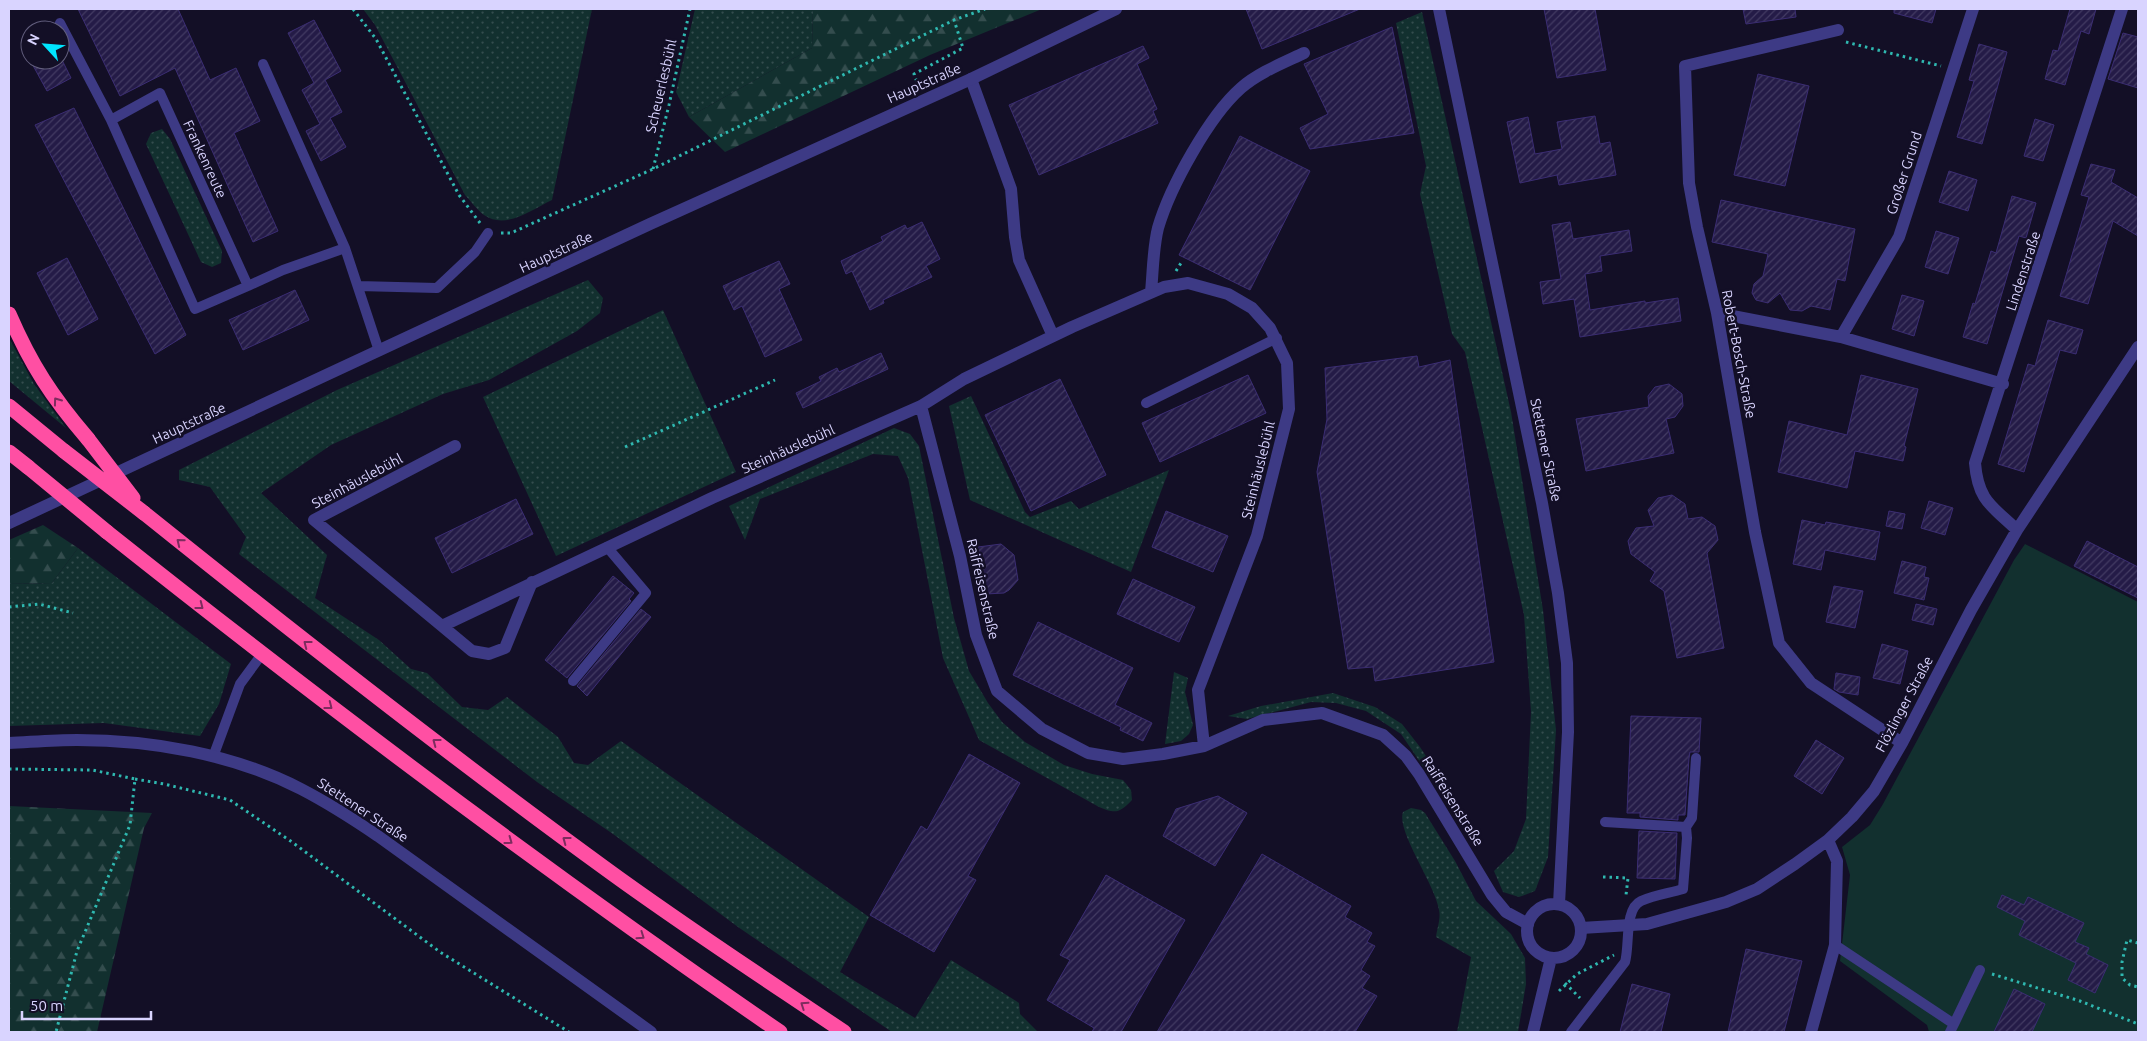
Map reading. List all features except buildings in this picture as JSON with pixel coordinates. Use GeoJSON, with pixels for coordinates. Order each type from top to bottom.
{"type":"FeatureCollection","features":[{"type":"Feature","properties":{"kind":"highway"},"geometry":{"type":"LineString","coordinates":[[9,314],[22,345],[41,378],[63,410],[88,439],[144,513]]}},
{"type":"Feature","properties":{"kind":"highway"},"geometry":{"type":"LineString","coordinates":[[9,406],[302,640],[605,869],[712,944],[844,1032]]}},
{"type":"Feature","properties":{"kind":"highway"},"geometry":{"type":"LineString","coordinates":[[9,452],[107,532],[376,742],[546,868],[780,1032]]}},
{"type":"Feature","properties":{"kind":"street","name":"Hauptstraße"},"geometry":{"type":"LineString","coordinates":[[9,523],[650,224],[971,79],[1116,9]]}},
{"type":"Feature","properties":{"kind":"street","name":"Stettener Straße"},"geometry":{"type":"LineString","coordinates":[[1439,9],[1542,503],[1559,602],[1567,663],[1568,722],[1559,904]]}},
{"type":"Feature","properties":{"kind":"street","name":"Großer Grund"},"geometry":{"type":"LineString","coordinates":[[1841,337],[1899,238],[1974,9]]}},
{"type":"Feature","properties":{"kind":"street","name":"Lindenstraße"},"geometry":{"type":"LineString","coordinates":[[2017,530],[1983,499],[1976,478],[1976,464],[2122,9]]}},
{"type":"Feature","properties":{"kind":"street","name":"Robert-Bosch-Straße"},"geometry":{"type":"LineString","coordinates":[[1838,30],[1821,36],[1685,66],[1689,183],[1696,227],[1716,313],[1755,532],[1779,644],[1811,683],[1902,743]]}},
{"type":"Feature","properties":{"kind":"street"},"geometry":{"type":"LineString","coordinates":[[1151,292],[1158,230],[1164,208],[1214,117],[1241,88],[1304,53]]}},
{"type":"Feature","properties":{"kind":"street"},"geometry":{"type":"LineString","coordinates":[[971,79],[1011,189],[1014,237],[1019,260],[1053,336]]}},
{"type":"Feature","properties":{"kind":"street","name":"Steinhäuslebühl"},"geometry":{"type":"LineString","coordinates":[[442,626],[607,547],[921,406],[964,379],[1053,336],[1151,292],[1164,287],[1188,283],[1228,294],[1252,308],[1277,338],[1287,363],[1289,409],[1257,536],[1198,690],[1204,746]]}},
{"type":"Feature","properties":{"kind":"street"},"geometry":{"type":"LineString","coordinates":[[1716,313],[1841,337],[2003,384]]}},
{"type":"Feature","properties":{"kind":"street","name":"Flözlinger Straße"},"geometry":{"type":"LineString","coordinates":[[1581,928],[1647,924],[1726,902],[1757,889],[1828,840],[1852,817],[1874,792],[1902,743],[1971,610],[2017,530],[2138,347]]}},
{"type":"Feature","properties":{"kind":"street","name":"Raiffeisenstraße"},"geometry":{"type":"LineString","coordinates":[[921,406],[960,556],[976,635],[997,691],[1042,729],[1088,753],[1123,759],[1204,746],[1263,720],[1318,712],[1384,735],[1406,756],[1419,774],[1492,896],[1506,912],[1528,924]]}},
{"type":"Feature","properties":{"kind":"street","name":"Steinhäuslebühl"},"geometry":{"type":"LineString","coordinates":[[455,446],[314,520],[472,652],[490,654],[505,648],[532,582]]}},
{"type":"Feature","properties":{"kind":"street","name":"Stettener Straße"},"geometry":{"type":"LineString","coordinates":[[9,744],[77,740],[161,746],[213,756],[300,788],[378,836],[651,1032]]}},
{"type":"Feature","properties":{"kind":"street"},"geometry":{"type":"LineString","coordinates":[[1811,1032],[1835,945],[1837,861],[1828,840]]}},
{"type":"Feature","properties":{"kind":"street"},"geometry":{"type":"LineString","coordinates":[[1559,904],[1573,912],[1581,928],[1578,942],[1573,949],[1567,954],[1551,958],[1535,950],[1529,942],[1528,924],[1536,910],[1543,906],[1559,904]]}},
{"type":"Feature","properties":{"kind":"street"},"geometry":{"type":"LineString","coordinates":[[1533,1032],[1551,958]]}},
{"type":"Feature","properties":{"kind":"lane"},"geometry":{"type":"LineString","coordinates":[[70,42],[111,120],[195,309],[283,270],[344,248]]}},
{"type":"Feature","properties":{"kind":"lane"},"geometry":{"type":"LineString","coordinates":[[263,64],[344,248],[379,351]]}},
{"type":"Feature","properties":{"kind":"lane","name":"Frankenreute"},"geometry":{"type":"LineString","coordinates":[[111,120],[160,94],[248,286]]}},
{"type":"Feature","properties":{"kind":"lane"},"geometry":{"type":"LineString","coordinates":[[358,286],[437,288],[475,252],[488,233]]}},
{"type":"Feature","properties":{"kind":"lane"},"geometry":{"type":"LineString","coordinates":[[1146,403],[1277,338]]}},
{"type":"Feature","properties":{"kind":"lane"},"geometry":{"type":"LineString","coordinates":[[573,681],[646,592],[607,547]]}},
{"type":"Feature","properties":{"kind":"lane"},"geometry":{"type":"LineString","coordinates":[[213,756],[240,684],[262,654]]}},
{"type":"Feature","properties":{"kind":"lane"},"geometry":{"type":"LineString","coordinates":[[1571,1032],[1625,962],[1633,907],[1641,901],[1683,889],[1687,838],[1686,827],[1692,818],[1696,758]]}},
{"type":"Feature","properties":{"kind":"lane"},"geometry":{"type":"LineString","coordinates":[[1605,822],[1686,827]]}},
{"type":"Feature","properties":{"kind":"lane"},"geometry":{"type":"LineString","coordinates":[[1835,945],[1952,1028],[1980,970]]}},
{"type":"Feature","properties":{"kind":"path"},"geometry":{"type":"LineString","coordinates":[[353,9],[376,39],[459,195],[488,233],[511,233],[652,169],[954,20],[985,9]]}},
{"type":"Feature","properties":{"kind":"path","name":"Scheuerlesbühl"},"geometry":{"type":"LineString","coordinates":[[652,169],[669,105],[690,9]]}},
{"type":"Feature","properties":{"kind":"path"},"geometry":{"type":"LineString","coordinates":[[924,100],[914,74],[963,48],[954,20]]}},
{"type":"Feature","properties":{"kind":"path"},"geometry":{"type":"LineString","coordinates":[[1821,36],[1954,69]]}},
{"type":"Feature","properties":{"kind":"path"},"geometry":{"type":"LineString","coordinates":[[626,447],[775,380]]}},
{"type":"Feature","properties":{"kind":"path"},"geometry":{"type":"LineString","coordinates":[[9,607],[39,604],[73,613]]}},
{"type":"Feature","properties":{"kind":"path"},"geometry":{"type":"LineString","coordinates":[[9,770],[92,770],[164,784],[230,800],[292,842],[440,952],[569,1032]]}},
{"type":"Feature","properties":{"kind":"path"},"geometry":{"type":"LineString","coordinates":[[56,1032],[77,951],[130,825],[135,779]]}},
{"type":"Feature","properties":{"kind":"path"},"geometry":{"type":"LineString","coordinates":[[1603,876],[1628,878],[1627,894]]}},
{"type":"Feature","properties":{"kind":"path"},"geometry":{"type":"LineString","coordinates":[[2138,943],[2127,940],[2122,978],[2130,986],[2138,986]]}},
{"type":"Feature","properties":{"kind":"path"},"geometry":{"type":"LineString","coordinates":[[1557,997],[1560,988],[1577,974],[1605,958],[1628,950]]}},
{"type":"Feature","properties":{"kind":"path"},"geometry":{"type":"LineString","coordinates":[[1980,970],[2080,1001],[2138,1024]]}},
{"type":"Feature","properties":{"kind":"path"},"geometry":{"type":"LineString","coordinates":[[1565,984],[1590,1007]]}},
{"type":"Feature","properties":{"kind":"green space"},"geometry":{"type":"Polygon","coordinates":[[[363,9],[592,9],[552,200],[527,213],[510,219],[492,219],[479,211],[465,195],[375,25],[363,9]]]}},
{"type":"Feature","properties":{"kind":"green space"},"geometry":{"type":"Polygon","coordinates":[[[695,9],[813,9],[812,48],[689,117],[676,92],[695,9]]]}},
{"type":"Feature","properties":{"kind":"green space"},"geometry":{"type":"Polygon","coordinates":[[[813,9],[1042,9],[930,55],[725,152],[689,117],[812,48],[813,9]]]}},
{"type":"Feature","properties":{"kind":"green space"},"geometry":{"type":"Polygon","coordinates":[[[1422,12],[1511,412],[1543,610],[1556,730],[1548,857],[1535,891],[1519,897],[1503,892],[1494,871],[1514,851],[1526,819],[1531,712],[1524,615],[1465,352],[1452,334],[1420,194],[1426,166],[1396,23],[1422,12]]]}},
{"type":"Feature","properties":{"kind":"green space"},"geometry":{"type":"Polygon","coordinates":[[[162,129],[170,139],[222,251],[221,263],[212,267],[201,262],[146,144],[151,133],[162,129]]]}},
{"type":"Feature","properties":{"kind":"green space"},"geometry":{"type":"Polygon","coordinates":[[[588,280],[603,298],[600,313],[577,331],[489,380],[443,394],[331,445],[261,493],[327,555],[315,598],[379,640],[411,669],[427,673],[462,707],[488,710],[507,697],[558,737],[574,763],[588,765],[621,741],[869,917],[840,972],[915,1018],[951,960],[1019,1003],[1020,1014],[1038,1032],[892,1032],[738,927],[613,834],[537,782],[239,554],[246,537],[210,487],[179,480],[179,470],[337,390],[588,280]]]}},
{"type":"Feature","properties":{"kind":"green space"},"geometry":{"type":"Polygon","coordinates":[[[663,310],[736,472],[556,556],[483,397],[663,310]]]}},
{"type":"Feature","properties":{"kind":"green space"},"geometry":{"type":"Polygon","coordinates":[[[9,338],[34,384],[66,428],[9,381],[9,338]]]}},
{"type":"Feature","properties":{"kind":"green space"},"geometry":{"type":"Polygon","coordinates":[[[971,396],[1025,512],[1030,517],[1071,501],[1079,509],[1169,470],[1131,572],[970,500],[949,406],[971,396]]]}},
{"type":"Feature","properties":{"kind":"green space"},"geometry":{"type":"Polygon","coordinates":[[[894,428],[910,434],[919,446],[954,618],[969,671],[988,703],[1002,722],[1025,742],[1064,765],[1092,774],[1123,780],[1131,790],[1132,800],[1121,810],[1109,811],[1099,807],[979,740],[943,658],[908,478],[898,456],[873,454],[760,499],[745,540],[729,506],[894,428]]]}},
{"type":"Feature","properties":{"kind":"green space"},"geometry":{"type":"Polygon","coordinates":[[[43,525],[78,548],[52,583],[9,584],[9,540],[43,525]]]}},
{"type":"Feature","properties":{"kind":"green space"},"geometry":{"type":"Polygon","coordinates":[[[2025,544],[2138,602],[2138,1032],[1929,1032],[1927,1025],[1840,961],[1850,875],[1842,847],[1870,825],[1883,804],[2014,560],[2025,544]]]}},
{"type":"Feature","properties":{"kind":"green space"},"geometry":{"type":"Polygon","coordinates":[[[78,548],[231,664],[219,704],[200,736],[104,723],[9,726],[9,584],[52,583],[78,548]]]}},
{"type":"Feature","properties":{"kind":"green space"},"geometry":{"type":"Polygon","coordinates":[[[1174,672],[1188,678],[1185,692],[1193,725],[1189,734],[1181,741],[1165,744],[1174,672]]]}},
{"type":"Feature","properties":{"kind":"green space"},"geometry":{"type":"Polygon","coordinates":[[[1333,693],[1375,707],[1402,724],[1420,747],[1477,834],[1472,836],[1467,831],[1401,734],[1366,711],[1336,703],[1311,702],[1247,719],[1228,716],[1261,706],[1333,693]]]}},
{"type":"Feature","properties":{"kind":"green space"},"geometry":{"type":"Polygon","coordinates":[[[9,806],[152,813],[144,828],[97,1032],[9,1032],[9,806]]]}},
{"type":"Feature","properties":{"kind":"green space"},"geometry":{"type":"Polygon","coordinates":[[[1411,808],[1425,813],[1455,861],[1476,901],[1511,934],[1525,958],[1526,984],[1518,1032],[1457,1032],[1471,957],[1436,937],[1440,916],[1436,899],[1410,845],[1402,821],[1403,812],[1411,808]]]}}]}
